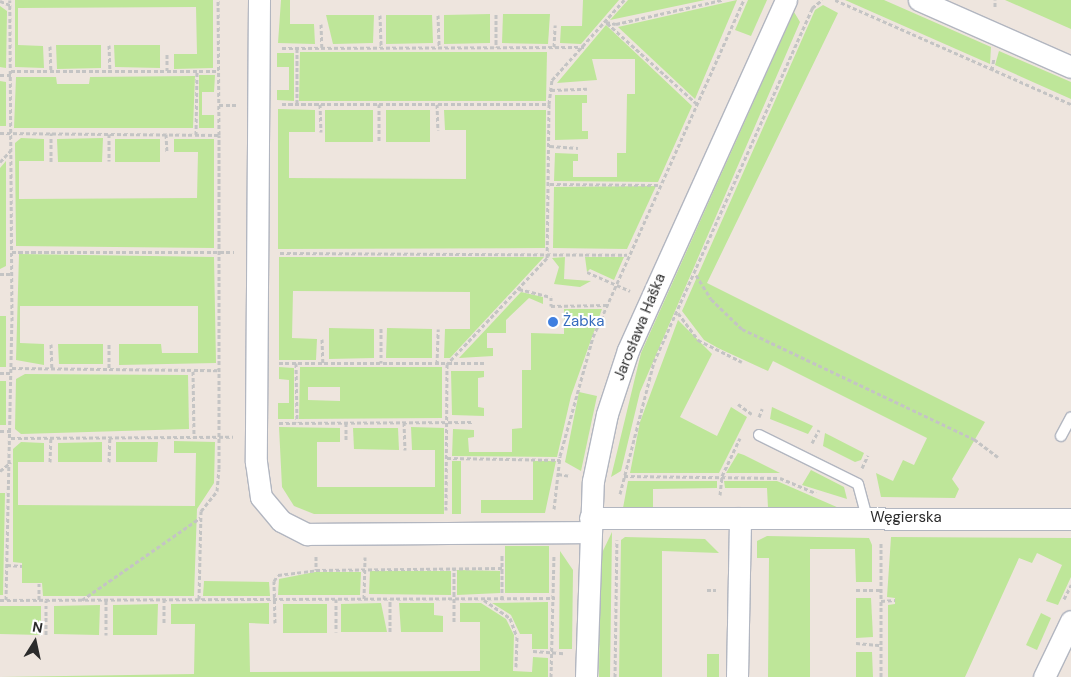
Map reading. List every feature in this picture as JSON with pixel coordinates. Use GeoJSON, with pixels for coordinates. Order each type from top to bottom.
{"type":"FeatureCollection","features":[{"type":"Feature","properties":{"kind":"street"},"geometry":{"type":"LineString","coordinates":[[260,0],[257,105],[256,437],[262,497],[281,520],[316,535]]}},
{"type":"Feature","properties":{"kind":"street","name":"Jarosława Haška"},"geometry":{"type":"LineString","coordinates":[[586,677],[590,525],[607,414],[628,350],[786,0]]}},
{"type":"Feature","properties":{"kind":"street"},"geometry":{"type":"LineString","coordinates":[[919,0],[1071,67]]}},
{"type":"Feature","properties":{"kind":"street","name":"Węgierska"},"geometry":{"type":"LineString","coordinates":[[316,535],[590,525],[616,518],[740,518],[874,525],[1071,519]]}},
{"type":"Feature","properties":{"kind":"street"},"geometry":{"type":"LineString","coordinates":[[737,677],[740,518]]}},
{"type":"Feature","properties":{"kind":"street"},"geometry":{"type":"LineString","coordinates":[[1044,677],[1071,621]]}},
{"type":"Feature","properties":{"kind":"lane"},"geometry":{"type":"LineString","coordinates":[[1061,436],[1071,417]]}},
{"type":"Feature","properties":{"kind":"lane"},"geometry":{"type":"LineString","coordinates":[[760,435],[858,484],[874,525]]}},
{"type":"Feature","properties":{"kind":"path"},"geometry":{"type":"LineString","coordinates":[[82,600],[200,517],[217,491],[220,370],[218,0]]}},
{"type":"Feature","properties":{"kind":"path"},"geometry":{"type":"LineString","coordinates":[[446,518],[447,364],[518,289],[549,252],[550,104],[552,80],[584,47],[624,0]]}},
{"type":"Feature","properties":{"kind":"path"},"geometry":{"type":"LineString","coordinates":[[606,22],[616,24],[722,0]]}},
{"type":"Feature","properties":{"kind":"path"},"geometry":{"type":"LineString","coordinates":[[615,677],[616,518],[654,362],[678,313],[812,8],[822,0]]}},
{"type":"Feature","properties":{"kind":"path"},"geometry":{"type":"LineString","coordinates":[[835,0],[1071,104]]}},
{"type":"Feature","properties":{"kind":"path"},"geometry":{"type":"LineString","coordinates":[[0,1],[10,2],[12,133],[11,462],[6,600]]}},
{"type":"Feature","properties":{"kind":"path"},"geometry":{"type":"LineString","coordinates":[[438,14],[438,47]]}},
{"type":"Feature","properties":{"kind":"path"},"geometry":{"type":"LineString","coordinates":[[496,14],[496,47]]}},
{"type":"Feature","properties":{"kind":"path"},"geometry":{"type":"LineString","coordinates":[[380,15],[381,47]]}},
{"type":"Feature","properties":{"kind":"path"},"geometry":{"type":"LineString","coordinates":[[606,22],[697,104]]}},
{"type":"Feature","properties":{"kind":"path"},"geometry":{"type":"LineString","coordinates":[[321,24],[322,48]]}},
{"type":"Feature","properties":{"kind":"path"},"geometry":{"type":"LineString","coordinates":[[554,47],[555,25]]}},
{"type":"Feature","properties":{"kind":"path"},"geometry":{"type":"LineString","coordinates":[[109,45],[110,71]]}},
{"type":"Feature","properties":{"kind":"path"},"geometry":{"type":"LineString","coordinates":[[50,46],[51,71]]}},
{"type":"Feature","properties":{"kind":"path"},"geometry":{"type":"LineString","coordinates":[[274,48],[584,47]]}},
{"type":"Feature","properties":{"kind":"path"},"geometry":{"type":"LineString","coordinates":[[297,48],[297,104]]}},
{"type":"Feature","properties":{"kind":"path"},"geometry":{"type":"LineString","coordinates":[[167,54],[167,71]]}},
{"type":"Feature","properties":{"kind":"path"},"geometry":{"type":"LineString","coordinates":[[0,75],[51,71],[219,71]]}},
{"type":"Feature","properties":{"kind":"path"},"geometry":{"type":"LineString","coordinates":[[196,135],[197,71]]}},
{"type":"Feature","properties":{"kind":"path"},"geometry":{"type":"LineString","coordinates":[[551,90],[587,89]]}},
{"type":"Feature","properties":{"kind":"path"},"geometry":{"type":"LineString","coordinates":[[320,104],[321,132]]}},
{"type":"Feature","properties":{"kind":"path"},"geometry":{"type":"LineString","coordinates":[[379,104],[379,142]]}},
{"type":"Feature","properties":{"kind":"path"},"geometry":{"type":"LineString","coordinates":[[437,104],[438,130]]}},
{"type":"Feature","properties":{"kind":"path"},"geometry":{"type":"LineString","coordinates":[[219,105],[550,104]]}},
{"type":"Feature","properties":{"kind":"path"},"geometry":{"type":"LineString","coordinates":[[0,133],[219,135]]}},
{"type":"Feature","properties":{"kind":"path"},"geometry":{"type":"LineString","coordinates":[[51,133],[51,162]]}},
{"type":"Feature","properties":{"kind":"path"},"geometry":{"type":"LineString","coordinates":[[108,134],[109,161]]}},
{"type":"Feature","properties":{"kind":"path"},"geometry":{"type":"LineString","coordinates":[[166,134],[167,152]]}},
{"type":"Feature","properties":{"kind":"path"},"geometry":{"type":"LineString","coordinates":[[550,146],[578,148]]}},
{"type":"Feature","properties":{"kind":"path"},"geometry":{"type":"LineString","coordinates":[[0,162],[12,149]]}},
{"type":"Feature","properties":{"kind":"path"},"geometry":{"type":"LineString","coordinates":[[550,184],[660,185]]}},
{"type":"Feature","properties":{"kind":"path"},"geometry":{"type":"LineString","coordinates":[[12,252],[549,252],[627,254]]}},
{"type":"Feature","properties":{"kind":"path"},"geometry":{"type":"LineString","coordinates":[[588,272],[635,294]]}},
{"type":"Feature","properties":{"kind":"path"},"geometry":{"type":"LineString","coordinates":[[0,274],[12,274]]}},
{"type":"Feature","properties":{"kind":"path"},"geometry":{"type":"LineString","coordinates":[[695,274],[711,299],[742,330],[974,439],[998,456]]}},
{"type":"Feature","properties":{"kind":"path"},"geometry":{"type":"LineString","coordinates":[[518,289],[551,297],[551,306],[606,305]]}},
{"type":"Feature","properties":{"kind":"path"},"geometry":{"type":"LineString","coordinates":[[678,313],[698,340],[742,362]]}},
{"type":"Feature","properties":{"kind":"path"},"geometry":{"type":"LineString","coordinates":[[380,328],[381,364]]}},
{"type":"Feature","properties":{"kind":"path"},"geometry":{"type":"LineString","coordinates":[[437,364],[438,329]]}},
{"type":"Feature","properties":{"kind":"path"},"geometry":{"type":"LineString","coordinates":[[322,339],[323,363]]}},
{"type":"Feature","properties":{"kind":"path"},"geometry":{"type":"LineString","coordinates":[[51,344],[52,368]]}},
{"type":"Feature","properties":{"kind":"path"},"geometry":{"type":"LineString","coordinates":[[109,344],[109,370]]}},
{"type":"Feature","properties":{"kind":"path"},"geometry":{"type":"LineString","coordinates":[[276,354],[276,373]]}},
{"type":"Feature","properties":{"kind":"path"},"geometry":{"type":"LineString","coordinates":[[276,363],[484,363]]}},
{"type":"Feature","properties":{"kind":"path"},"geometry":{"type":"LineString","coordinates":[[296,363],[297,423]]}},
{"type":"Feature","properties":{"kind":"path"},"geometry":{"type":"LineString","coordinates":[[12,368],[220,370]]}},
{"type":"Feature","properties":{"kind":"path"},"geometry":{"type":"LineString","coordinates":[[193,371],[194,437]]}},
{"type":"Feature","properties":{"kind":"path"},"geometry":{"type":"LineString","coordinates":[[0,372],[12,373]]}},
{"type":"Feature","properties":{"kind":"path"},"geometry":{"type":"LineString","coordinates":[[738,404],[752,414]]}},
{"type":"Feature","properties":{"kind":"path"},"geometry":{"type":"LineString","coordinates":[[758,417],[762,409]]}},
{"type":"Feature","properties":{"kind":"path"},"geometry":{"type":"LineString","coordinates":[[11,438],[275,438],[276,413]]}},
{"type":"Feature","properties":{"kind":"path"},"geometry":{"type":"LineString","coordinates":[[404,422],[405,450]]}},
{"type":"Feature","properties":{"kind":"path"},"geometry":{"type":"LineString","coordinates":[[276,423],[474,422]]}},
{"type":"Feature","properties":{"kind":"path"},"geometry":{"type":"LineString","coordinates":[[346,423],[346,442]]}},
{"type":"Feature","properties":{"kind":"path"},"geometry":{"type":"LineString","coordinates":[[812,444],[819,430]]}},
{"type":"Feature","properties":{"kind":"path"},"geometry":{"type":"LineString","coordinates":[[0,431],[11,432]]}},
{"type":"Feature","properties":{"kind":"path"},"geometry":{"type":"LineString","coordinates":[[50,462],[51,438]]}},
{"type":"Feature","properties":{"kind":"path"},"geometry":{"type":"LineString","coordinates":[[109,462],[110,438]]}},
{"type":"Feature","properties":{"kind":"path"},"geometry":{"type":"LineString","coordinates":[[862,468],[868,455]]}},
{"type":"Feature","properties":{"kind":"path"},"geometry":{"type":"LineString","coordinates":[[447,458],[560,460]]}},
{"type":"Feature","properties":{"kind":"path"},"geometry":{"type":"LineString","coordinates":[[0,471],[11,462]]}},
{"type":"Feature","properties":{"kind":"path"},"geometry":{"type":"LineString","coordinates":[[199,599],[200,517]]}},
{"type":"Feature","properties":{"kind":"path"},"geometry":{"type":"LineString","coordinates":[[874,525],[881,590],[881,677]]}},
{"type":"Feature","properties":{"kind":"path"},"geometry":{"type":"LineString","coordinates":[[316,535],[316,570]]}},
{"type":"Feature","properties":{"kind":"path"},"geometry":{"type":"LineString","coordinates":[[7,565],[22,566]]}},
{"type":"Feature","properties":{"kind":"path"},"geometry":{"type":"LineString","coordinates":[[275,623],[274,598],[278,575],[316,570],[502,568]]}},
{"type":"Feature","properties":{"kind":"path"},"geometry":{"type":"LineString","coordinates":[[454,569],[454,622]]}},
{"type":"Feature","properties":{"kind":"path"},"geometry":{"type":"LineString","coordinates":[[39,583],[39,600]]}},
{"type":"Feature","properties":{"kind":"path"},"geometry":{"type":"LineString","coordinates":[[856,590],[881,590]]}},
{"type":"Feature","properties":{"kind":"path"},"geometry":{"type":"LineString","coordinates":[[0,600],[274,598],[454,600],[555,598]]}},
{"type":"Feature","properties":{"kind":"path"},"geometry":{"type":"LineString","coordinates":[[164,599],[164,624]]}},
{"type":"Feature","properties":{"kind":"path"},"geometry":{"type":"LineString","coordinates":[[336,599],[336,632]]}},
{"type":"Feature","properties":{"kind":"path"},"geometry":{"type":"LineString","coordinates":[[390,599],[390,632]]}},
{"type":"Feature","properties":{"kind":"path"},"geometry":{"type":"LineString","coordinates":[[484,599],[510,618],[517,637],[516,667]]}},
{"type":"Feature","properties":{"kind":"path"},"geometry":{"type":"LineString","coordinates":[[46,600],[46,635]]}},
{"type":"Feature","properties":{"kind":"path"},"geometry":{"type":"LineString","coordinates":[[106,600],[106,635]]}},
{"type":"Feature","properties":{"kind":"path"},"geometry":{"type":"LineString","coordinates":[[881,602],[895,600]]}},
{"type":"Feature","properties":{"kind":"path"},"geometry":{"type":"LineString","coordinates":[[856,644],[881,645]]}},
{"type":"Feature","properties":{"kind":"path"},"geometry":{"type":"LineString","coordinates":[[533,651],[572,654]]}},
{"type":"Feature","properties":{"kind":"green space"},"geometry":{"type":"Polygon","coordinates":[[[15,0],[213,0],[213,68],[174,69],[174,54],[197,54],[196,7],[18,8],[18,45],[43,46],[44,68],[15,67],[15,0]]]}},
{"type":"Feature","properties":{"kind":"green space"},"geometry":{"type":"Polygon","coordinates":[[[281,0],[290,0],[290,24],[314,24],[315,44],[278,43],[281,0]]]}},
{"type":"Feature","properties":{"kind":"green space"},"geometry":{"type":"Polygon","coordinates":[[[583,0],[619,0],[581,44],[560,43],[561,26],[582,26],[583,0]]]}},
{"type":"Feature","properties":{"kind":"green space"},"geometry":{"type":"Polygon","coordinates":[[[628,0],[705,0],[610,20],[628,0]]]}},
{"type":"Feature","properties":{"kind":"green space"},"geometry":{"type":"Polygon","coordinates":[[[737,0],[695,99],[618,27],[737,0]]]}},
{"type":"Feature","properties":{"kind":"green space"},"geometry":{"type":"Polygon","coordinates":[[[748,0],[767,0],[751,36],[735,30],[748,0]]]}},
{"type":"Feature","properties":{"kind":"green space"},"geometry":{"type":"Polygon","coordinates":[[[845,0],[884,0],[991,47],[990,64],[845,0]]]}},
{"type":"Feature","properties":{"kind":"green space"},"geometry":{"type":"Polygon","coordinates":[[[1005,0],[1071,0],[1071,29],[1005,0]]]}},
{"type":"Feature","properties":{"kind":"green space"},"geometry":{"type":"Polygon","coordinates":[[[823,5],[838,13],[707,283],[985,422],[952,479],[959,489],[955,498],[881,497],[876,473],[893,481],[903,460],[914,465],[927,438],[773,361],[768,371],[718,348],[704,340],[682,311],[815,10],[823,5]]]}},
{"type":"Feature","properties":{"kind":"green space"},"geometry":{"type":"Polygon","coordinates":[[[0,6],[7,11],[6,68],[0,67],[0,6]]]}},
{"type":"Feature","properties":{"kind":"green space"},"geometry":{"type":"Polygon","coordinates":[[[794,12],[800,22],[640,392],[621,471],[611,477],[641,353],[794,12]]]}},
{"type":"Feature","properties":{"kind":"green space"},"geometry":{"type":"Polygon","coordinates":[[[490,14],[490,43],[444,44],[444,15],[490,14]]]}},
{"type":"Feature","properties":{"kind":"green space"},"geometry":{"type":"Polygon","coordinates":[[[503,14],[550,14],[548,44],[502,43],[503,14]]]}},
{"type":"Feature","properties":{"kind":"green space"},"geometry":{"type":"Polygon","coordinates":[[[326,15],[374,15],[373,43],[333,44],[326,15]]]}},
{"type":"Feature","properties":{"kind":"green space"},"geometry":{"type":"Polygon","coordinates":[[[386,15],[432,15],[433,43],[386,44],[386,15]]]}},
{"type":"Feature","properties":{"kind":"green space"},"geometry":{"type":"Polygon","coordinates":[[[606,25],[692,106],[658,182],[554,181],[555,153],[578,154],[578,161],[573,161],[573,177],[617,177],[617,153],[626,153],[627,94],[635,94],[635,59],[592,59],[597,80],[557,83],[606,25]]]}},
{"type":"Feature","properties":{"kind":"green space"},"geometry":{"type":"Polygon","coordinates":[[[56,45],[101,45],[101,68],[57,69],[56,45]]]}},
{"type":"Feature","properties":{"kind":"green space"},"geometry":{"type":"Polygon","coordinates":[[[114,45],[160,45],[160,68],[115,67],[114,45]]]}},
{"type":"Feature","properties":{"kind":"green space"},"geometry":{"type":"Polygon","coordinates":[[[999,51],[1071,82],[1071,99],[995,65],[999,51]]]}},
{"type":"Feature","properties":{"kind":"green space"},"geometry":{"type":"Polygon","coordinates":[[[300,52],[547,52],[546,101],[299,101],[300,52]]]}},
{"type":"Feature","properties":{"kind":"green space"},"geometry":{"type":"Polygon","coordinates":[[[277,53],[294,53],[294,101],[277,100],[277,90],[289,90],[289,67],[277,67],[277,53]]]}},
{"type":"Feature","properties":{"kind":"green space"},"geometry":{"type":"Polygon","coordinates":[[[199,75],[215,75],[214,92],[202,92],[202,115],[214,115],[214,128],[199,128],[199,75]]]}},
{"type":"Feature","properties":{"kind":"green space"},"geometry":{"type":"Polygon","coordinates":[[[195,76],[193,128],[14,128],[16,77],[56,77],[57,84],[89,84],[90,77],[195,76]]]}},
{"type":"Feature","properties":{"kind":"green space"},"geometry":{"type":"Polygon","coordinates":[[[0,81],[6,82],[6,126],[0,126],[0,81]]]}},
{"type":"Feature","properties":{"kind":"green space"},"geometry":{"type":"Polygon","coordinates":[[[555,95],[587,95],[587,103],[582,103],[582,131],[588,131],[588,139],[555,140],[555,95]]]}},
{"type":"Feature","properties":{"kind":"green space"},"geometry":{"type":"Polygon","coordinates":[[[278,109],[315,110],[315,132],[289,132],[289,178],[466,179],[466,130],[445,130],[444,110],[546,110],[545,248],[278,249],[278,109]]]}},
{"type":"Feature","properties":{"kind":"green space"},"geometry":{"type":"Polygon","coordinates":[[[325,110],[373,110],[373,142],[325,142],[325,110]]]}},
{"type":"Feature","properties":{"kind":"green space"},"geometry":{"type":"Polygon","coordinates":[[[386,110],[430,110],[430,142],[386,142],[386,110]]]}},
{"type":"Feature","properties":{"kind":"green space"},"geometry":{"type":"Polygon","coordinates":[[[21,138],[44,139],[44,161],[19,161],[19,199],[197,198],[198,152],[174,152],[174,139],[214,139],[214,248],[16,246],[15,143],[21,138]]]}},
{"type":"Feature","properties":{"kind":"green space"},"geometry":{"type":"Polygon","coordinates":[[[103,138],[102,162],[58,162],[57,139],[103,138]]]}},
{"type":"Feature","properties":{"kind":"green space"},"geometry":{"type":"Polygon","coordinates":[[[115,139],[160,139],[160,162],[115,162],[115,139]]]}},
{"type":"Feature","properties":{"kind":"green space"},"geometry":{"type":"Polygon","coordinates":[[[6,161],[6,266],[0,269],[0,168],[6,161]]]}},
{"type":"Feature","properties":{"kind":"green space"},"geometry":{"type":"Polygon","coordinates":[[[656,186],[627,249],[553,248],[554,187],[656,186]]]}},
{"type":"Feature","properties":{"kind":"green space"},"geometry":{"type":"Polygon","coordinates":[[[19,254],[214,257],[216,363],[119,365],[119,344],[161,344],[162,353],[198,353],[198,306],[20,306],[20,343],[44,344],[44,365],[16,360],[19,254]]]}},
{"type":"Feature","properties":{"kind":"green space"},"geometry":{"type":"Polygon","coordinates":[[[279,257],[544,257],[450,358],[444,358],[445,329],[470,329],[470,292],[293,291],[292,338],[317,339],[316,360],[279,360],[279,257]]]}},
{"type":"Feature","properties":{"kind":"green space"},"geometry":{"type":"Polygon","coordinates":[[[565,257],[564,279],[591,281],[580,287],[554,284],[559,267],[552,258],[565,257]]]}},
{"type":"Feature","properties":{"kind":"green space"},"geometry":{"type":"Polygon","coordinates":[[[585,257],[624,257],[614,280],[590,269],[587,272],[585,257]]]}},
{"type":"Feature","properties":{"kind":"green space"},"geometry":{"type":"Polygon","coordinates":[[[521,292],[543,297],[543,304],[529,298],[506,320],[506,333],[487,333],[487,348],[493,348],[493,356],[459,358],[521,292]]]}},
{"type":"Feature","properties":{"kind":"green space"},"geometry":{"type":"Polygon","coordinates":[[[564,309],[602,309],[571,396],[557,457],[452,456],[453,429],[474,430],[474,437],[468,438],[469,452],[512,452],[512,429],[522,428],[522,370],[531,370],[531,333],[564,334],[564,309]]]}},
{"type":"Feature","properties":{"kind":"green space"},"geometry":{"type":"Polygon","coordinates":[[[0,316],[6,316],[6,367],[0,367],[0,316]]]}},
{"type":"Feature","properties":{"kind":"green space"},"geometry":{"type":"Polygon","coordinates":[[[678,320],[712,354],[680,417],[717,436],[731,407],[747,417],[719,473],[630,473],[640,422],[678,320]]]}},
{"type":"Feature","properties":{"kind":"green space"},"geometry":{"type":"Polygon","coordinates":[[[329,328],[374,329],[374,358],[329,359],[329,328]]]}},
{"type":"Feature","properties":{"kind":"green space"},"geometry":{"type":"Polygon","coordinates":[[[387,328],[432,329],[432,358],[386,358],[387,328]]]}},
{"type":"Feature","properties":{"kind":"green space"},"geometry":{"type":"Polygon","coordinates":[[[58,344],[103,344],[103,364],[59,364],[58,344]]]}},
{"type":"Feature","properties":{"kind":"green space"},"geometry":{"type":"Polygon","coordinates":[[[279,367],[294,368],[294,419],[278,419],[278,403],[289,403],[289,380],[279,379],[279,367]]]}},
{"type":"Feature","properties":{"kind":"green space"},"geometry":{"type":"Polygon","coordinates":[[[300,367],[442,367],[442,418],[299,419],[300,367]],[[308,387],[308,400],[340,401],[340,387],[308,387]]]}},
{"type":"Feature","properties":{"kind":"green space"},"geometry":{"type":"Polygon","coordinates":[[[451,371],[484,371],[484,377],[478,378],[478,407],[484,408],[484,416],[452,415],[451,371]]]}},
{"type":"Feature","properties":{"kind":"green space"},"geometry":{"type":"Polygon","coordinates":[[[25,374],[188,375],[189,429],[21,434],[15,429],[16,379],[25,374]]]}},
{"type":"Feature","properties":{"kind":"green space"},"geometry":{"type":"Polygon","coordinates":[[[0,381],[6,381],[6,425],[0,425],[0,381]]]}},
{"type":"Feature","properties":{"kind":"green space"},"geometry":{"type":"Polygon","coordinates":[[[579,392],[597,396],[581,471],[565,462],[579,392]]]}},
{"type":"Feature","properties":{"kind":"green space"},"geometry":{"type":"Polygon","coordinates":[[[772,407],[813,426],[808,434],[770,419],[772,407]]]}},
{"type":"Feature","properties":{"kind":"green space"},"geometry":{"type":"Polygon","coordinates":[[[279,427],[340,428],[340,442],[317,442],[317,487],[435,487],[435,450],[412,450],[411,427],[444,428],[444,514],[314,514],[294,506],[282,487],[279,427]]]}},
{"type":"Feature","properties":{"kind":"green space"},"geometry":{"type":"Polygon","coordinates":[[[353,428],[398,428],[399,450],[354,449],[353,428]]]}},
{"type":"Feature","properties":{"kind":"green space"},"geometry":{"type":"Polygon","coordinates":[[[825,433],[864,453],[861,460],[855,462],[823,446],[825,433]]]}},
{"type":"Feature","properties":{"kind":"green space"},"geometry":{"type":"Polygon","coordinates":[[[174,441],[215,442],[214,483],[197,509],[194,596],[43,596],[42,583],[22,583],[22,563],[13,562],[13,449],[21,442],[44,443],[44,462],[18,462],[18,505],[195,506],[196,453],[174,453],[174,441]]]}},
{"type":"Feature","properties":{"kind":"green space"},"geometry":{"type":"Polygon","coordinates":[[[102,442],[102,462],[58,462],[58,443],[102,442]]]}},
{"type":"Feature","properties":{"kind":"green space"},"geometry":{"type":"Polygon","coordinates":[[[116,442],[158,442],[157,462],[116,462],[116,442]]]}},
{"type":"Feature","properties":{"kind":"green space"},"geometry":{"type":"Polygon","coordinates":[[[738,453],[744,455],[780,473],[726,473],[738,453]]]}},
{"type":"Feature","properties":{"kind":"green space"},"geometry":{"type":"Polygon","coordinates":[[[452,461],[461,461],[461,514],[452,514],[452,461]]]}},
{"type":"Feature","properties":{"kind":"green space"},"geometry":{"type":"Polygon","coordinates":[[[533,461],[556,461],[545,513],[481,513],[481,500],[533,500],[533,461]]]}},
{"type":"Feature","properties":{"kind":"green space"},"geometry":{"type":"Polygon","coordinates":[[[811,470],[844,487],[847,499],[802,485],[811,470]]]}},
{"type":"Feature","properties":{"kind":"green space"},"geometry":{"type":"Polygon","coordinates":[[[628,481],[717,481],[717,488],[653,489],[653,508],[623,508],[628,481]]]}},
{"type":"Feature","properties":{"kind":"green space"},"geometry":{"type":"Polygon","coordinates":[[[724,481],[777,481],[839,508],[768,508],[767,488],[725,488],[724,481]]]}},
{"type":"Feature","properties":{"kind":"green space"},"geometry":{"type":"Polygon","coordinates":[[[0,493],[5,493],[3,595],[0,595],[0,493]]]}},
{"type":"Feature","properties":{"kind":"green space"},"geometry":{"type":"Polygon","coordinates":[[[612,532],[610,677],[599,677],[600,557],[612,532]]]}},
{"type":"Feature","properties":{"kind":"green space"},"geometry":{"type":"Polygon","coordinates":[[[767,536],[869,538],[872,545],[872,582],[856,582],[855,549],[810,549],[810,677],[768,677],[769,558],[757,558],[757,541],[767,536]]]}},
{"type":"Feature","properties":{"kind":"green space"},"geometry":{"type":"Polygon","coordinates":[[[625,537],[705,539],[719,553],[662,551],[662,677],[619,677],[621,540],[625,537]]]}},
{"type":"Feature","properties":{"kind":"green space"},"geometry":{"type":"Polygon","coordinates":[[[891,537],[1071,538],[1071,577],[1058,605],[1046,601],[1062,565],[1037,553],[1032,563],[1019,558],[965,677],[888,677],[888,605],[895,604],[895,598],[887,597],[891,537]]]}},
{"type":"Feature","properties":{"kind":"green space"},"geometry":{"type":"Polygon","coordinates":[[[505,546],[549,546],[549,593],[505,593],[505,546]]]}},
{"type":"Feature","properties":{"kind":"green space"},"geometry":{"type":"Polygon","coordinates":[[[560,551],[573,570],[572,649],[559,649],[560,551]]]}},
{"type":"Feature","properties":{"kind":"green space"},"geometry":{"type":"Polygon","coordinates":[[[457,570],[500,571],[500,593],[457,595],[457,570]]]}},
{"type":"Feature","properties":{"kind":"green space"},"geometry":{"type":"Polygon","coordinates":[[[370,571],[451,571],[451,595],[369,594],[370,571]]]}},
{"type":"Feature","properties":{"kind":"green space"},"geometry":{"type":"Polygon","coordinates":[[[315,572],[361,572],[360,595],[278,595],[279,579],[315,572]]]}},
{"type":"Feature","properties":{"kind":"green space"},"geometry":{"type":"Polygon","coordinates":[[[204,581],[269,582],[270,596],[203,596],[204,581]]]}},
{"type":"Feature","properties":{"kind":"green space"},"geometry":{"type":"Polygon","coordinates":[[[856,598],[871,598],[873,637],[856,638],[856,598]]]}},
{"type":"Feature","properties":{"kind":"green space"},"geometry":{"type":"Polygon","coordinates":[[[548,602],[548,649],[532,649],[532,634],[520,634],[511,615],[492,603],[548,602]]]}},
{"type":"Feature","properties":{"kind":"green space"},"geometry":{"type":"Polygon","coordinates":[[[269,603],[269,624],[249,623],[250,672],[480,671],[480,622],[460,622],[460,603],[481,603],[506,619],[514,635],[513,671],[532,672],[533,657],[548,658],[548,677],[0,677],[194,674],[195,624],[171,624],[171,604],[269,603]]]}},
{"type":"Feature","properties":{"kind":"green space"},"geometry":{"type":"Polygon","coordinates":[[[381,603],[387,632],[341,632],[341,604],[381,603]]]}},
{"type":"Feature","properties":{"kind":"green space"},"geometry":{"type":"Polygon","coordinates":[[[399,603],[434,603],[434,615],[443,616],[443,632],[401,632],[399,603]]]}},
{"type":"Feature","properties":{"kind":"green space"},"geometry":{"type":"Polygon","coordinates":[[[158,604],[157,635],[113,635],[113,605],[158,604]]]}},
{"type":"Feature","properties":{"kind":"green space"},"geometry":{"type":"Polygon","coordinates":[[[283,604],[327,604],[327,633],[283,633],[283,604]]]}},
{"type":"Feature","properties":{"kind":"green space"},"geometry":{"type":"Polygon","coordinates":[[[100,605],[99,635],[54,634],[54,606],[100,605]]]}},
{"type":"Feature","properties":{"kind":"green space"},"geometry":{"type":"Polygon","coordinates":[[[0,606],[41,606],[41,635],[0,634],[0,606]]]}},
{"type":"Feature","properties":{"kind":"green space"},"geometry":{"type":"Polygon","coordinates":[[[1041,613],[1051,618],[1037,650],[1026,645],[1041,613]]]}},
{"type":"Feature","properties":{"kind":"green space"},"geometry":{"type":"Polygon","coordinates":[[[856,652],[872,652],[873,677],[856,677],[856,652]]]}},
{"type":"Feature","properties":{"kind":"green space"},"geometry":{"type":"Polygon","coordinates":[[[707,654],[719,654],[719,677],[707,677],[707,654]]]}},
{"type":"Feature","properties":{"kind":"place","name":"Żabka"},"geometry":{"type":"Point","coordinates":[553,322]}}]}
